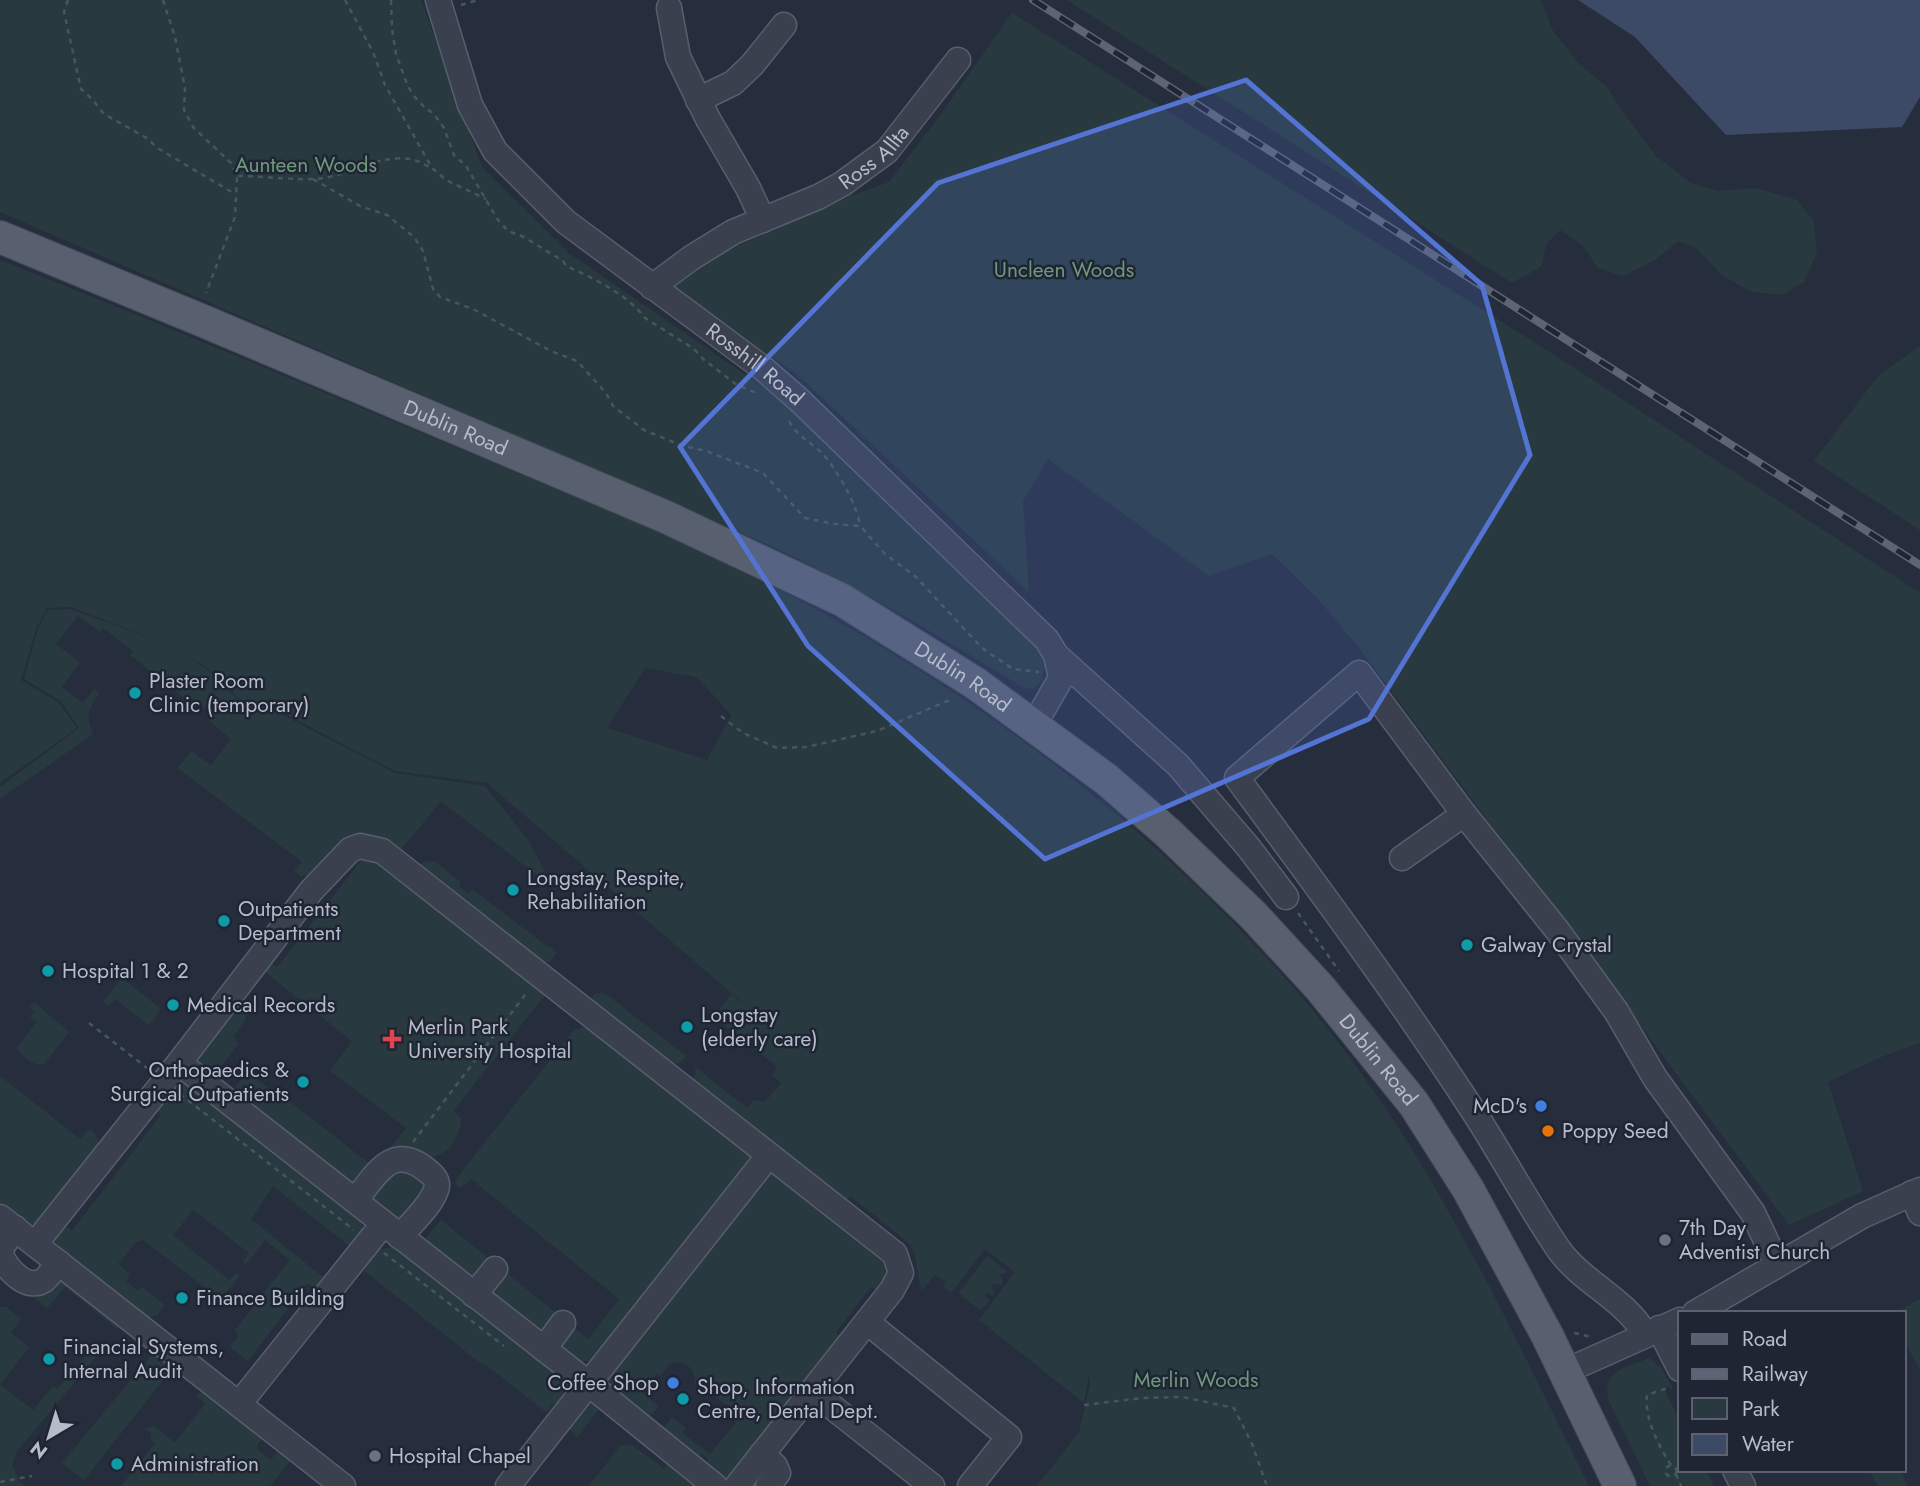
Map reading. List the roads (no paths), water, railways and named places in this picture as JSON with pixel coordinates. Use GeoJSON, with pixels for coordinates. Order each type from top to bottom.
{"type":"FeatureCollection","features":[{"type":"Feature","properties":{"kind":"main road","name":"Dublin Road"},"geometry":{"type":"LineString","coordinates":[[0,237],[666,517],[842,600],[975,683],[1106,779],[1168,832],[1254,916],[1321,989],[1414,1104],[1468,1189],[1566,1371],[1620,1486]]}},
{"type":"Feature","properties":{"kind":"street","name":"Rosshill Road"},"geometry":{"type":"LineString","coordinates":[[438,0],[470,105],[495,150],[566,222],[760,366],[798,399],[1046,640],[1058,663],[1178,765],[1249,848],[1286,897]]}},
{"type":"Feature","properties":{"kind":"street"},"geometry":{"type":"LineString","coordinates":[[669,8],[678,57],[698,100],[763,220]]}},
{"type":"Feature","properties":{"kind":"street"},"geometry":{"type":"LineString","coordinates":[[698,100],[733,83],[752,65],[784,25]]}},
{"type":"Feature","properties":{"kind":"street","name":"Ross Allta"},"geometry":{"type":"LineString","coordinates":[[652,287],[733,232],[842,184],[887,151],[958,60]]}},
{"type":"Feature","properties":{"kind":"street"},"geometry":{"type":"LineString","coordinates":[[1034,724],[1062,678],[1058,663]]}},
{"type":"Feature","properties":{"kind":"street"},"geometry":{"type":"LineString","coordinates":[[1678,1365],[1661,1327],[1629,1312],[1578,1272],[1559,1250],[1471,1107],[1237,778],[1359,673],[1616,1010],[1655,1078],[1753,1213],[1777,1264]]}},
{"type":"Feature","properties":{"kind":"street"},"geometry":{"type":"LineString","coordinates":[[1402,858],[1464,814]]}},
{"type":"Feature","properties":{"kind":"street"},"geometry":{"type":"LineString","coordinates":[[36,1244],[311,891],[341,857],[360,846],[383,851],[895,1254],[900,1264],[901,1273],[898,1280],[762,1454],[741,1485]]}},
{"type":"Feature","properties":{"kind":"street"},"geometry":{"type":"LineString","coordinates":[[172,1072],[355,1201],[384,1234],[474,1295],[589,1384],[654,1424],[715,1486]]}},
{"type":"Feature","properties":{"kind":"street"},"geometry":{"type":"LineString","coordinates":[[508,1486],[769,1155]]}},
{"type":"Feature","properties":{"kind":"street"},"geometry":{"type":"LineString","coordinates":[[239,1404],[384,1234],[432,1198],[438,1187],[435,1177],[415,1160],[401,1158],[392,1160],[376,1174],[355,1201]]}},
{"type":"Feature","properties":{"kind":"street"},"geometry":{"type":"LineString","coordinates":[[1698,1311],[1862,1216],[1917,1199]]}},
{"type":"Feature","properties":{"kind":"street"},"geometry":{"type":"LineString","coordinates":[[58,1263],[37,1283],[28,1283],[13,1272],[1,1255],[7,1223],[343,1486]]}},
{"type":"Feature","properties":{"kind":"street"},"geometry":{"type":"LineString","coordinates":[[474,1295],[495,1269]]}},
{"type":"Feature","properties":{"kind":"street"},"geometry":{"type":"LineString","coordinates":[[867,1322],[1009,1437],[970,1486]]}},
{"type":"Feature","properties":{"kind":"street"},"geometry":{"type":"LineString","coordinates":[[544,1349],[563,1323]]}},
{"type":"Feature","properties":{"kind":"street"},"geometry":{"type":"LineString","coordinates":[[1566,1371],[1661,1327]]}},
{"type":"Feature","properties":{"kind":"street"},"geometry":{"type":"LineString","coordinates":[[812,1391],[932,1486]]}},
{"type":"Feature","properties":{"kind":"street"},"geometry":{"type":"LineString","coordinates":[[762,1454],[775,1466],[778,1473],[768,1486]]}},
{"type":"Feature","properties":{"kind":"water"},"geometry":{"type":"Polygon","coordinates":[[[1578,0],[1920,0],[1920,97],[1902,127],[1726,135],[1635,37],[1578,0]]]}},
{"type":"Feature","properties":{"kind":"railway"},"geometry":{"type":"LineString","coordinates":[[1033,0],[1920,565]]}},
{"type":"Feature","properties":{"kind":"place","name":"Plaster Room Clinic (temporary)"},"geometry":{"type":"Point","coordinates":[135,693]}},
{"type":"Feature","properties":{"kind":"place","name":"Longstay, Respite, Rehabilitation"},"geometry":{"type":"Point","coordinates":[513,890]}},
{"type":"Feature","properties":{"kind":"place","name":"Outpatients Department"},"geometry":{"type":"Point","coordinates":[224,921]}},
{"type":"Feature","properties":{"kind":"place","name":"Galway Crystal"},"geometry":{"type":"Point","coordinates":[1467,945]}},
{"type":"Feature","properties":{"kind":"place","name":"Hospital 1 & 2"},"geometry":{"type":"Point","coordinates":[48,971]}},
{"type":"Feature","properties":{"kind":"place","name":"Medical Records"},"geometry":{"type":"Point","coordinates":[173,1005]}},
{"type":"Feature","properties":{"kind":"place","name":"Longstay (elderly care)"},"geometry":{"type":"Point","coordinates":[687,1027]}},
{"type":"Feature","properties":{"kind":"place","name":"Merlin Park University Hospital"},"geometry":{"type":"Point","coordinates":[392,1039]}},
{"type":"Feature","properties":{"kind":"place","name":"Orthopaedics & Surgical Outpatients"},"geometry":{"type":"Point","coordinates":[303,1082]}},
{"type":"Feature","properties":{"kind":"place","name":"McD's"},"geometry":{"type":"Point","coordinates":[1541,1106]}},
{"type":"Feature","properties":{"kind":"place","name":"Poppy Seed"},"geometry":{"type":"Point","coordinates":[1548,1131]}},
{"type":"Feature","properties":{"kind":"place","name":"7th Day Adventist Church"},"geometry":{"type":"Point","coordinates":[1665,1240]}},
{"type":"Feature","properties":{"kind":"place","name":"Finance Building"},"geometry":{"type":"Point","coordinates":[182,1298]}},
{"type":"Feature","properties":{"kind":"place","name":"Financial Systems, Internal Audit"},"geometry":{"type":"Point","coordinates":[49,1359]}},
{"type":"Feature","properties":{"kind":"place","name":"Coffee Shop"},"geometry":{"type":"Point","coordinates":[673,1383]}},
{"type":"Feature","properties":{"kind":"place","name":"Shop, Information Centre, Dental Dept."},"geometry":{"type":"Point","coordinates":[683,1399]}},
{"type":"Feature","properties":{"kind":"place","name":"Hospital Chapel"},"geometry":{"type":"Point","coordinates":[375,1456]}},
{"type":"Feature","properties":{"kind":"place","name":"Administration"},"geometry":{"type":"Point","coordinates":[117,1464]}},
{"type":"Feature","properties":{"kind":"park label","name":"Aunteen Woods"},"geometry":{"type":"Point","coordinates":[306,165]}},
{"type":"Feature","properties":{"kind":"park label","name":"Uncleen Woods"},"geometry":{"type":"Point","coordinates":[1064,270]}},
{"type":"Feature","properties":{"kind":"park label","name":"Merlin Woods"},"geometry":{"type":"Point","coordinates":[1196,1380]}}]}
